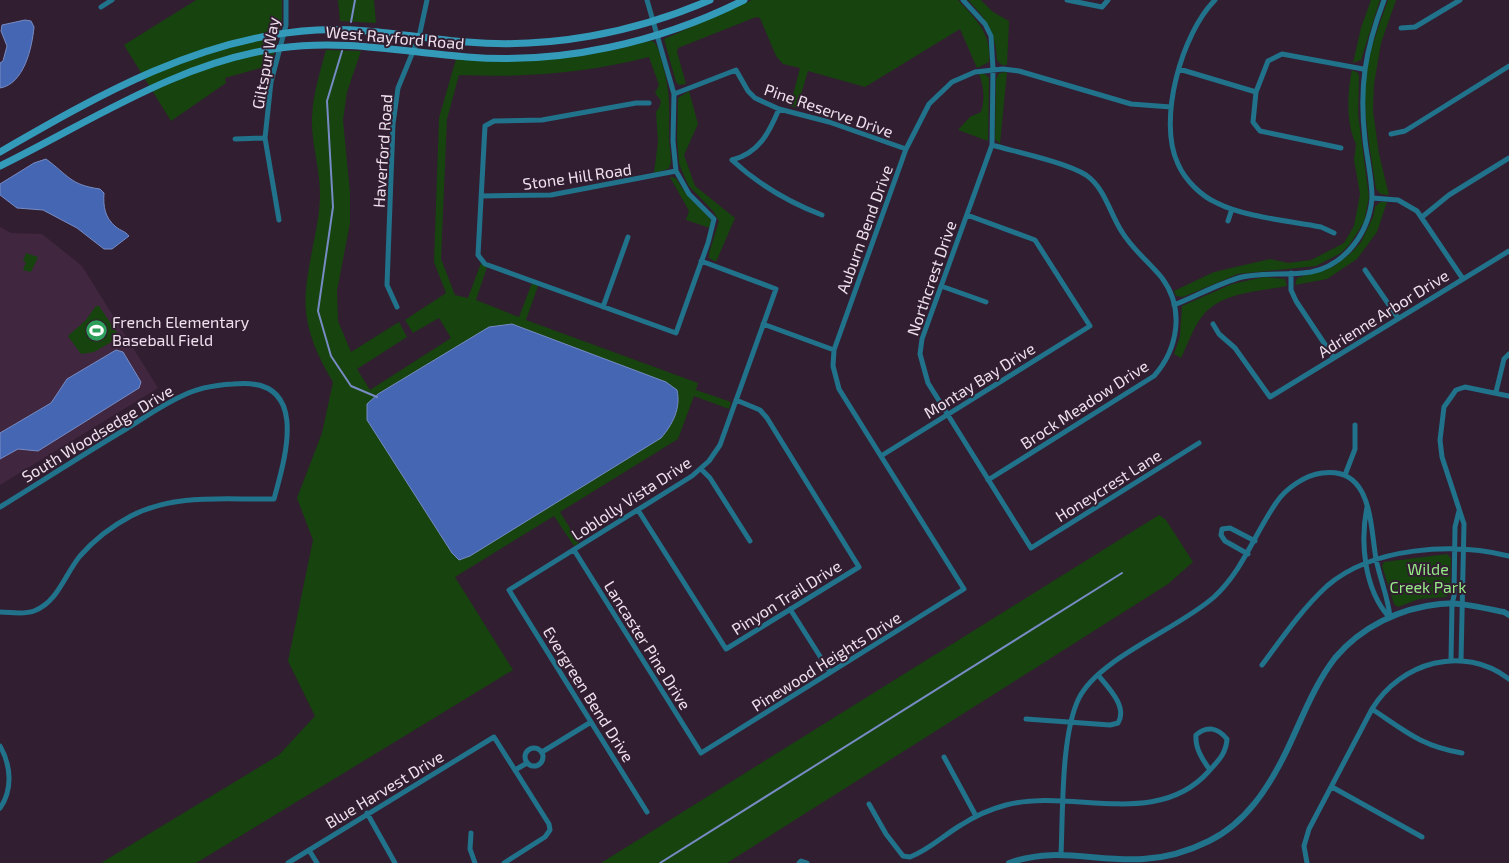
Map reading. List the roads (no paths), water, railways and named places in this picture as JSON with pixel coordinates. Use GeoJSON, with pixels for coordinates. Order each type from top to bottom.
{"type":"FeatureCollection","features":[{"type":"Feature","properties":{"kind":"main road","name":"West Rayford Road"},"geometry":{"type":"LineString","coordinates":[[0,152],[114,90],[182,58],[223,44],[285,33],[352,30],[469,42],[558,41],[614,31],[654,21],[710,0]]}},
{"type":"Feature","properties":{"kind":"main road","name":"West Rayford Road"},"geometry":{"type":"LineString","coordinates":[[0,166],[121,104],[188,73],[215,63],[280,48],[336,44],[469,57],[550,56],[622,45],[658,35],[697,22],[744,0]]}},
{"type":"Feature","properties":{"kind":"main road"},"geometry":{"type":"LineString","coordinates":[[114,90],[121,104]]}},
{"type":"Feature","properties":{"kind":"street"},"geometry":{"type":"LineString","coordinates":[[101,7],[112,0]]}},
{"type":"Feature","properties":{"kind":"street","name":"Giltspur Way"},"geometry":{"type":"LineString","coordinates":[[278,220],[265,138],[271,82],[285,33],[286,0]]}},
{"type":"Feature","properties":{"kind":"street","name":"Haverford Road"},"geometry":{"type":"LineString","coordinates":[[397,307],[387,285],[393,124],[398,88],[419,37],[427,0]]}},
{"type":"Feature","properties":{"kind":"street"},"geometry":{"type":"LineString","coordinates":[[647,0],[674,94],[673,141],[676,171],[689,194],[714,220],[714,225],[676,333],[483,263],[478,255],[483,132],[489,122],[542,120],[636,103],[649,103]]}},
{"type":"Feature","properties":{"kind":"street","name":"Northcrest Drive"},"geometry":{"type":"LineString","coordinates":[[963,0],[985,24],[991,36],[993,69],[992,145],[922,339],[920,354],[928,383],[1030,548]]}},
{"type":"Feature","properties":{"kind":"street"},"geometry":{"type":"LineString","coordinates":[[1067,0],[1102,7],[1108,0]]}},
{"type":"Feature","properties":{"kind":"street"},"geometry":{"type":"LineString","coordinates":[[1215,0],[1202,14],[1190,36],[1179,69],[1171,108],[1172,144],[1177,163],[1188,180],[1216,203],[1232,209],[1321,227],[1334,233]]}},
{"type":"Feature","properties":{"kind":"street"},"geometry":{"type":"LineString","coordinates":[[992,145],[1045,160],[1084,174],[1092,180],[1102,193],[1128,241],[1162,278],[1174,305],[1241,277],[1311,272],[1326,267],[1348,252],[1366,226],[1372,198],[1362,115],[1363,69],[1384,0]]}},
{"type":"Feature","properties":{"kind":"street"},"geometry":{"type":"LineString","coordinates":[[1401,28],[1415,27],[1460,0]]}},
{"type":"Feature","properties":{"kind":"street"},"geometry":{"type":"LineString","coordinates":[[1341,148],[1260,131],[1253,122],[1256,92],[1263,68],[1274,56],[1290,55],[1363,69]]}},
{"type":"Feature","properties":{"kind":"street"},"geometry":{"type":"LineString","coordinates":[[1391,134],[1405,131],[1509,66]]}},
{"type":"Feature","properties":{"kind":"street","name":"Auburn Bend Drive"},"geometry":{"type":"LineString","coordinates":[[964,589],[840,389],[833,366],[834,350],[906,149],[921,115],[939,92],[963,76],[993,69],[1018,71],[1131,104],[1171,108]]}},
{"type":"Feature","properties":{"kind":"street"},"geometry":{"type":"LineString","coordinates":[[1179,69],[1256,92]]}},
{"type":"Feature","properties":{"kind":"street","name":"Pine Reserve Drive"},"geometry":{"type":"LineString","coordinates":[[674,94],[736,70],[748,92],[755,98],[779,109],[829,122],[906,149]]}},
{"type":"Feature","properties":{"kind":"street"},"geometry":{"type":"LineString","coordinates":[[779,109],[768,134],[755,151],[732,160],[747,174],[788,201],[822,215]]}},
{"type":"Feature","properties":{"kind":"street"},"geometry":{"type":"LineString","coordinates":[[234,139],[265,138]]}},
{"type":"Feature","properties":{"kind":"street"},"geometry":{"type":"LineString","coordinates":[[1422,217],[1449,195],[1509,158]]}},
{"type":"Feature","properties":{"kind":"street","name":"Stone Hill Road"},"geometry":{"type":"LineString","coordinates":[[481,196],[551,195],[676,171]]}},
{"type":"Feature","properties":{"kind":"street"},"geometry":{"type":"LineString","coordinates":[[1372,198],[1407,204],[1422,217],[1463,279]]}},
{"type":"Feature","properties":{"kind":"street"},"geometry":{"type":"LineString","coordinates":[[1228,221],[1232,209]]}},
{"type":"Feature","properties":{"kind":"street","name":"Montay Bay Drive"},"geometry":{"type":"LineString","coordinates":[[881,456],[1090,326],[1035,240],[967,214]]}},
{"type":"Feature","properties":{"kind":"street"},"geometry":{"type":"LineString","coordinates":[[603,307],[628,237]]}},
{"type":"Feature","properties":{"kind":"street","name":"Adrienne Arbor Drive"},"geometry":{"type":"LineString","coordinates":[[1212,324],[1219,334],[1236,348],[1270,398],[1509,251]]}},
{"type":"Feature","properties":{"kind":"street","name":"Loblolly Vista Drive"},"geometry":{"type":"LineString","coordinates":[[510,590],[701,470],[710,461],[720,445],[776,289],[701,261]]}},
{"type":"Feature","properties":{"kind":"street"},"geometry":{"type":"LineString","coordinates":[[1365,270],[1398,318]]}},
{"type":"Feature","properties":{"kind":"street"},"geometry":{"type":"LineString","coordinates":[[1291,273],[1291,290],[1334,358]]}},
{"type":"Feature","properties":{"kind":"street"},"geometry":{"type":"LineString","coordinates":[[941,286],[986,302]]}},
{"type":"Feature","properties":{"kind":"street","name":"Brock Meadow Drive"},"geometry":{"type":"LineString","coordinates":[[988,480],[1154,376],[1166,360],[1174,342],[1176,323],[1174,305]]}},
{"type":"Feature","properties":{"kind":"street"},"geometry":{"type":"LineString","coordinates":[[763,324],[834,350]]}},
{"type":"Feature","properties":{"kind":"street"},"geometry":{"type":"LineString","coordinates":[[1496,392],[1504,358],[1509,354]]}},
{"type":"Feature","properties":{"kind":"street","name":"South Woodsedge Drive"},"geometry":{"type":"LineString","coordinates":[[0,507],[182,395],[219,385],[240,383],[264,384],[270,387],[280,398],[286,413],[284,459],[274,499],[171,501],[149,507],[116,525],[90,545],[72,566],[48,603],[29,612],[0,612]]}},
{"type":"Feature","properties":{"kind":"street"},"geometry":{"type":"LineString","coordinates":[[1461,660],[1465,549],[1464,524],[1442,457],[1440,440],[1444,407],[1449,397],[1465,387],[1509,396]]}},
{"type":"Feature","properties":{"kind":"street","name":"Pinyon Trail Drive"},"geometry":{"type":"LineString","coordinates":[[638,510],[726,649],[859,567],[767,418],[760,410],[736,400]]}},
{"type":"Feature","properties":{"kind":"street"},"geometry":{"type":"LineString","coordinates":[[1345,475],[1355,449],[1355,425]]}},
{"type":"Feature","properties":{"kind":"street","name":"Honeycrest Lane"},"geometry":{"type":"LineString","coordinates":[[1030,548],[1199,443]]}},
{"type":"Feature","properties":{"kind":"street"},"geometry":{"type":"LineString","coordinates":[[701,470],[710,478],[750,540]]}},
{"type":"Feature","properties":{"kind":"street"},"geometry":{"type":"LineString","coordinates":[[1062,854],[1070,723],[1079,697],[1098,674],[1202,607],[1226,585],[1248,554],[1276,502],[1287,491],[1314,474],[1330,472],[1345,475],[1357,484],[1367,504],[1376,559],[1388,601],[1390,617]]}},
{"type":"Feature","properties":{"kind":"street"},"geometry":{"type":"LineString","coordinates":[[1367,504],[1364,523],[1370,584],[1380,607],[1390,617]]}},
{"type":"Feature","properties":{"kind":"street"},"geometry":{"type":"LineString","coordinates":[[1451,660],[1455,527],[1460,509]]}},
{"type":"Feature","properties":{"kind":"street"},"geometry":{"type":"LineString","coordinates":[[1248,554],[1225,541],[1220,535],[1222,529],[1230,528],[1255,541]]}},
{"type":"Feature","properties":{"kind":"street"},"geometry":{"type":"LineString","coordinates":[[1262,665],[1294,622],[1327,587],[1340,576],[1376,559],[1454,548],[1509,556]]}},
{"type":"Feature","properties":{"kind":"street","name":"Lancaster Pine Drive"},"geometry":{"type":"LineString","coordinates":[[574,550],[701,753]]}},
{"type":"Feature","properties":{"kind":"street","name":"Pinewood Heights Drive"},"geometry":{"type":"LineString","coordinates":[[701,753],[964,589]]}},
{"type":"Feature","properties":{"kind":"street","name":"Evergreen Bend Drive"},"geometry":{"type":"LineString","coordinates":[[510,590],[647,812]]}},
{"type":"Feature","properties":{"kind":"street"},"geometry":{"type":"LineString","coordinates":[[1009,863],[1045,854],[1143,859],[1174,854],[1209,841],[1233,825],[1253,806],[1271,783],[1319,683],[1335,658],[1360,634],[1390,617],[1415,608],[1462,604],[1504,612],[1509,615]]}},
{"type":"Feature","properties":{"kind":"street"},"geometry":{"type":"LineString","coordinates":[[790,609],[830,672]]}},
{"type":"Feature","properties":{"kind":"street"},"geometry":{"type":"LineString","coordinates":[[1306,863],[1304,846],[1309,829],[1380,694],[1407,673],[1422,666],[1451,660],[1461,660],[1490,667],[1509,679]]}},
{"type":"Feature","properties":{"kind":"street"},"geometry":{"type":"LineString","coordinates":[[1026,719],[1110,725],[1118,723],[1123,716],[1122,709],[1098,674]]}},
{"type":"Feature","properties":{"kind":"street"},"geometry":{"type":"LineString","coordinates":[[1372,709],[1422,742],[1437,748],[1462,753]]}},
{"type":"Feature","properties":{"kind":"street"},"geometry":{"type":"LineString","coordinates":[[542,752],[592,722]]}},
{"type":"Feature","properties":{"kind":"street"},"geometry":{"type":"LineString","coordinates":[[869,804],[886,834],[903,856],[910,858],[976,816],[1006,805],[1064,800],[1131,804],[1164,800],[1191,788],[1210,770],[1222,757],[1227,739],[1210,728],[1203,729],[1196,735],[1196,743],[1204,762],[1210,770]]}},
{"type":"Feature","properties":{"kind":"street","name":"Blue Harvest Drive"},"geometry":{"type":"LineString","coordinates":[[288,863],[367,813],[494,738],[515,770]]}},
{"type":"Feature","properties":{"kind":"street"},"geometry":{"type":"LineString","coordinates":[[0,746],[7,761],[9,773],[7,792],[0,808]]}},
{"type":"Feature","properties":{"kind":"street"},"geometry":{"type":"LineString","coordinates":[[527,763],[525,757],[529,750],[535,748],[542,752]]}},
{"type":"Feature","properties":{"kind":"street"},"geometry":{"type":"LineString","coordinates":[[527,763],[535,766],[540,764],[543,758],[542,752]]}},
{"type":"Feature","properties":{"kind":"street"},"geometry":{"type":"LineString","coordinates":[[944,756],[976,816]]}},
{"type":"Feature","properties":{"kind":"street"},"geometry":{"type":"LineString","coordinates":[[504,863],[545,837],[550,830],[549,824],[515,770],[527,763]]}},
{"type":"Feature","properties":{"kind":"street"},"geometry":{"type":"LineString","coordinates":[[1332,787],[1422,837]]}},
{"type":"Feature","properties":{"kind":"street"},"geometry":{"type":"LineString","coordinates":[[367,813],[395,863]]}},
{"type":"Feature","properties":{"kind":"street"},"geometry":{"type":"LineString","coordinates":[[471,833],[470,849],[475,863]]}},
{"type":"Feature","properties":{"kind":"street"},"geometry":{"type":"LineString","coordinates":[[309,850],[317,863]]}},
{"type":"Feature","properties":{"kind":"street"},"geometry":{"type":"LineString","coordinates":[[799,863],[801,861],[807,863]]}},
{"type":"Feature","properties":{"kind":"water"},"geometry":{"type":"Polygon","coordinates":[[[25,20],[31,21],[34,27],[29,54],[15,80],[0,88],[0,63],[3,61],[7,46],[1,31],[2,25],[25,20]]]}},
{"type":"Feature","properties":{"kind":"water"},"geometry":{"type":"Polygon","coordinates":[[[46,159],[76,182],[100,189],[104,193],[104,208],[109,220],[129,236],[112,249],[104,249],[77,228],[43,210],[17,208],[0,195],[0,184],[34,163],[46,159]]]}},
{"type":"Feature","properties":{"kind":"water"},"geometry":{"type":"Polygon","coordinates":[[[512,324],[666,382],[677,390],[677,409],[669,427],[661,438],[470,556],[459,560],[452,553],[367,420],[367,404],[378,394],[489,327],[512,324]]]}},
{"type":"Feature","properties":{"kind":"water"},"geometry":{"type":"Polygon","coordinates":[[[116,350],[123,352],[141,382],[139,388],[38,451],[18,449],[0,459],[0,433],[51,403],[67,379],[116,350]]]}},
{"type":"Feature","properties":{"kind":"waterway"},"geometry":{"type":"LineString","coordinates":[[351,22],[355,0]]}},
{"type":"Feature","properties":{"kind":"waterway"},"geometry":{"type":"LineString","coordinates":[[342,51],[327,101],[333,207],[318,311],[331,356],[351,386],[377,397]]}},
{"type":"Feature","properties":{"kind":"waterway"},"geometry":{"type":"LineString","coordinates":[[660,863],[1122,573]]}},
{"type":"Feature","properties":{"kind":"place","name":"French Elementary Baseball Field"},"geometry":{"type":"Point","coordinates":[96,330]}},
{"type":"Feature","properties":{"kind":"park label","name":"Wilde Creek Park"},"geometry":{"type":"Point","coordinates":[1428,577]}}]}
